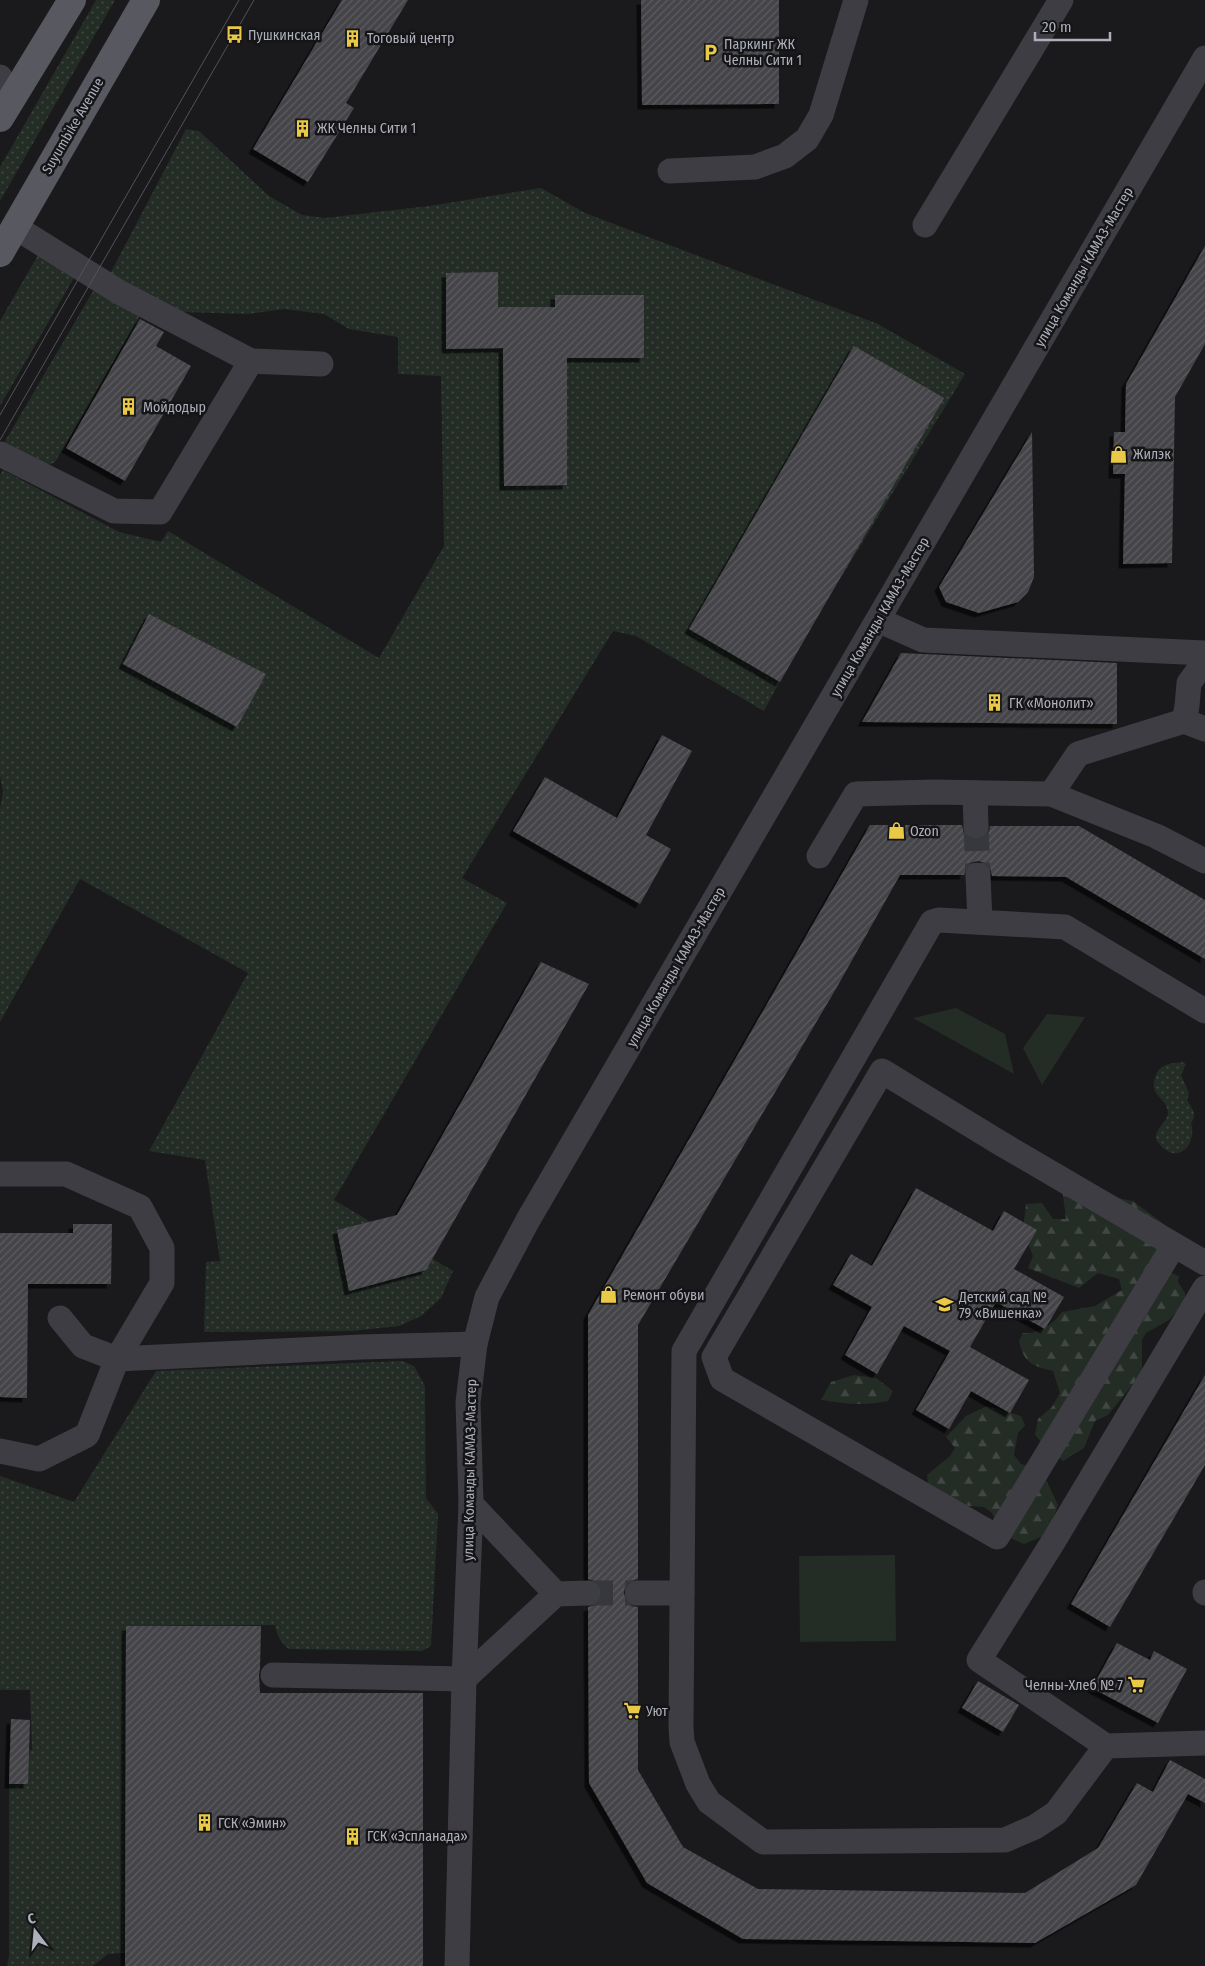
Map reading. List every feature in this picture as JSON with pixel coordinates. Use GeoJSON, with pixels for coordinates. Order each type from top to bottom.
{"type":"FeatureCollection","features":[{"type":"Feature","properties":{"kind":"main road"},"geometry":{"type":"LineString","coordinates":[[0,118],[72,0]]}},
{"type":"Feature","properties":{"kind":"main road","name":"Suyumbike Avenue"},"geometry":{"type":"LineString","coordinates":[[0,252],[146,0]]}},
{"type":"Feature","properties":{"kind":"street"},"geometry":{"type":"LineString","coordinates":[[670,172],[755,167],[785,156],[808,139],[821,115],[856,0]]}},
{"type":"Feature","properties":{"kind":"street"},"geometry":{"type":"LineString","coordinates":[[925,225],[1061,0]]}},
{"type":"Feature","properties":{"kind":"street","name":"улица Команды КАМАЗ-Мастер"},"geometry":{"type":"LineString","coordinates":[[457,1966],[464,1679],[471,1504],[468,1402],[475,1344],[487,1297],[528,1220],[1205,58]]}},
{"type":"Feature","properties":{"kind":"street"},"geometry":{"type":"LineString","coordinates":[[0,77],[2,86],[0,108]]}},
{"type":"Feature","properties":{"kind":"street"},"geometry":{"type":"LineString","coordinates":[[14,227],[120,292],[251,361],[321,364]]}},
{"type":"Feature","properties":{"kind":"street"},"geometry":{"type":"LineString","coordinates":[[0,454],[114,511],[160,512],[251,361]]}},
{"type":"Feature","properties":{"kind":"street"},"geometry":{"type":"LineString","coordinates":[[878,620],[923,640],[1205,652]]}},
{"type":"Feature","properties":{"kind":"street"},"geometry":{"type":"LineString","coordinates":[[1051,794],[1078,754],[1194,725],[1187,706],[1189,683],[1205,661]]}},
{"type":"Feature","properties":{"kind":"street"},"geometry":{"type":"LineString","coordinates":[[974,793],[976,826]]}},
{"type":"Feature","properties":{"kind":"street"},"geometry":{"type":"LineString","coordinates":[[819,856],[856,794],[1051,794],[1156,836],[1205,862]]}},
{"type":"Feature","properties":{"kind":"street"},"geometry":{"type":"LineString","coordinates":[[978,875],[980,922]]}},
{"type":"Feature","properties":{"kind":"street"},"geometry":{"type":"LineString","coordinates":[[1106,1746],[1056,1813],[1035,1827],[1005,1840],[763,1842],[709,1802],[698,1784],[682,1742],[681,1727],[684,1351],[932,922],[939,920],[1065,928],[1205,1011]]}},
{"type":"Feature","properties":{"kind":"street"},"geometry":{"type":"LineString","coordinates":[[1174,1245],[997,1537],[722,1379],[714,1357],[882,1071],[1000,1143],[1174,1245],[1205,1264]]}},
{"type":"Feature","properties":{"kind":"street"},"geometry":{"type":"LineString","coordinates":[[0,1174],[66,1174],[140,1207],[162,1248],[162,1283],[117,1359],[87,1435],[39,1459],[0,1450]]}},
{"type":"Feature","properties":{"kind":"street"},"geometry":{"type":"LineString","coordinates":[[1205,1288],[1044,1558],[979,1660],[1106,1746],[1205,1743]]}},
{"type":"Feature","properties":{"kind":"street"},"geometry":{"type":"LineString","coordinates":[[60,1318],[84,1346],[117,1359],[361,1347],[475,1344]]}},
{"type":"Feature","properties":{"kind":"street"},"geometry":{"type":"LineString","coordinates":[[471,1504],[556,1594]]}},
{"type":"Feature","properties":{"kind":"street"},"geometry":{"type":"LineString","coordinates":[[638,1593],[682,1592]]}},
{"type":"Feature","properties":{"kind":"street"},"geometry":{"type":"LineString","coordinates":[[273,1675],[464,1679],[556,1594],[588,1593]]}},
{"type":"Feature","properties":{"kind":"green space"},"geometry":{"type":"Polygon","coordinates":[[[96,0],[115,0],[0,201],[0,167],[96,0]]]}},
{"type":"Feature","properties":{"kind":"green space"},"geometry":{"type":"Polygon","coordinates":[[[186,129],[199,131],[269,196],[302,215],[325,218],[429,206],[541,188],[585,213],[878,324],[965,374],[792,658],[764,711],[636,636],[613,631],[462,878],[507,903],[334,1200],[453,1271],[441,1298],[421,1316],[399,1326],[352,1331],[204,1332],[206,1262],[220,1261],[205,1160],[149,1151],[248,973],[80,879],[0,1022],[0,809],[3,792],[0,776],[0,475],[3,470],[119,532],[161,542],[168,531],[379,658],[444,546],[441,376],[398,374],[398,337],[349,329],[324,314],[284,309],[248,314],[181,312],[109,276],[186,129]]]}},
{"type":"Feature","properties":{"kind":"green space"},"geometry":{"type":"Polygon","coordinates":[[[38,255],[75,276],[0,406],[0,321],[38,255]]]}},
{"type":"Feature","properties":{"kind":"green space"},"geometry":{"type":"Polygon","coordinates":[[[96,286],[142,312],[55,462],[47,466],[4,443],[96,286]]]}},
{"type":"Feature","properties":{"kind":"green space"},"geometry":{"type":"Polygon","coordinates":[[[956,1008],[1005,1034],[1014,1074],[913,1018],[956,1008]]]}},
{"type":"Feature","properties":{"kind":"green space"},"geometry":{"type":"Polygon","coordinates":[[[1047,1014],[1085,1017],[1042,1085],[1023,1048],[1047,1014]]]}},
{"type":"Feature","properties":{"kind":"green space"},"geometry":{"type":"Polygon","coordinates":[[[1182,1062],[1186,1064],[1181,1075],[1189,1093],[1187,1100],[1194,1112],[1194,1117],[1191,1123],[1192,1138],[1189,1144],[1186,1149],[1175,1153],[1169,1152],[1162,1147],[1156,1137],[1168,1113],[1165,1103],[1154,1088],[1154,1082],[1160,1068],[1182,1062]]]}},
{"type":"Feature","properties":{"kind":"green space"},"geometry":{"type":"Polygon","coordinates":[[[1062,1188],[1133,1201],[1176,1233],[1158,1268],[1179,1276],[1178,1282],[1185,1293],[1186,1301],[1169,1320],[1146,1333],[1142,1340],[1142,1373],[1108,1415],[1095,1421],[1084,1448],[1063,1461],[1050,1452],[1035,1435],[1038,1419],[1052,1407],[1060,1393],[1053,1371],[1034,1365],[1026,1359],[1019,1341],[1023,1333],[1045,1328],[1055,1321],[1062,1312],[1095,1306],[1122,1290],[1119,1279],[1098,1273],[1079,1288],[1028,1268],[1033,1256],[1023,1231],[1026,1204],[1042,1203],[1053,1219],[1066,1219],[1062,1188]]]}},
{"type":"Feature","properties":{"kind":"green space"},"geometry":{"type":"Polygon","coordinates":[[[402,1361],[414,1366],[425,1386],[426,1498],[438,1514],[431,1646],[422,1651],[289,1649],[279,1638],[275,1625],[126,1626],[125,1953],[108,1954],[93,1966],[7,1966],[9,1956],[9,1754],[32,1750],[30,1690],[0,1690],[0,1476],[74,1502],[156,1371],[402,1361]]]}},
{"type":"Feature","properties":{"kind":"green space"},"geometry":{"type":"Polygon","coordinates":[[[854,1375],[876,1378],[893,1391],[888,1401],[854,1404],[821,1400],[831,1382],[854,1375]]]}},
{"type":"Feature","properties":{"kind":"green space"},"geometry":{"type":"Polygon","coordinates":[[[987,1406],[1021,1416],[1025,1425],[1018,1433],[1014,1455],[1021,1464],[1041,1469],[1058,1505],[1048,1534],[1024,1544],[1004,1535],[992,1513],[984,1507],[941,1504],[929,1492],[927,1475],[950,1456],[955,1448],[946,1437],[966,1416],[987,1406]]]}},
{"type":"Feature","properties":{"kind":"green space"},"geometry":{"type":"Polygon","coordinates":[[[895,1555],[896,1641],[800,1642],[799,1556],[895,1555]]]}},
{"type":"Feature","properties":{"kind":"building"},"geometry":{"type":"Polygon","coordinates":[[[342,0],[408,0],[346,103],[354,108],[308,182],[253,149],[342,0]]]}},
{"type":"Feature","properties":{"kind":"building","name":"Паркинг ЖК Челны Сити 1"},"geometry":{"type":"Polygon","coordinates":[[[641,0],[779,0],[779,104],[642,105],[641,0]]]}},
{"type":"Feature","properties":{"kind":"building"},"geometry":{"type":"Polygon","coordinates":[[[1205,246],[1205,344],[1175,397],[1172,563],[1123,564],[1125,474],[1113,474],[1114,432],[1125,432],[1126,384],[1205,246]]]}},
{"type":"Feature","properties":{"kind":"building"},"geometry":{"type":"Polygon","coordinates":[[[498,272],[498,307],[555,307],[555,295],[644,295],[644,358],[567,358],[567,485],[504,486],[503,348],[446,349],[446,273],[498,272]]]}},
{"type":"Feature","properties":{"kind":"building","name":"Мойдодыр"},"geometry":{"type":"Polygon","coordinates":[[[140,319],[164,332],[156,346],[191,366],[125,481],[66,448],[140,319]]]}},
{"type":"Feature","properties":{"kind":"building"},"geometry":{"type":"Polygon","coordinates":[[[854,346],[944,398],[780,682],[689,629],[854,346]]]}},
{"type":"Feature","properties":{"kind":"building"},"geometry":{"type":"Polygon","coordinates":[[[1032,432],[1034,577],[1028,592],[1018,602],[979,613],[946,602],[939,587],[1032,432]]]}},
{"type":"Feature","properties":{"kind":"building"},"geometry":{"type":"Polygon","coordinates":[[[149,614],[266,674],[237,727],[123,664],[149,614]]]}},
{"type":"Feature","properties":{"kind":"building","name":"ГК «Монолит»"},"geometry":{"type":"Polygon","coordinates":[[[901,653],[1117,663],[1117,724],[862,722],[901,653]]]}},
{"type":"Feature","properties":{"kind":"building"},"geometry":{"type":"Polygon","coordinates":[[[662,735],[692,751],[646,835],[671,849],[640,904],[513,831],[545,777],[617,818],[662,735]]]}},
{"type":"Feature","properties":{"kind":"building"},"geometry":{"type":"Polygon","coordinates":[[[870,825],[962,825],[964,834],[970,839],[976,840],[984,838],[989,832],[990,826],[1079,826],[1205,900],[1205,959],[1066,877],[992,876],[990,867],[978,861],[970,863],[964,875],[900,875],[837,987],[638,1325],[638,1579],[630,1581],[625,1586],[624,1593],[626,1601],[631,1606],[638,1607],[638,1770],[683,1847],[758,1889],[1025,1893],[1098,1848],[1137,1783],[1153,1792],[1170,1760],[1205,1779],[1205,1803],[1188,1794],[1136,1885],[1035,1943],[743,1939],[647,1883],[589,1783],[588,1607],[596,1605],[602,1593],[600,1585],[588,1579],[588,1315],[870,825]]]}},
{"type":"Feature","properties":{"kind":"building"},"geometry":{"type":"Polygon","coordinates":[[[541,962],[589,984],[426,1270],[349,1291],[337,1230],[397,1215],[541,962]]]}},
{"type":"Feature","properties":{"kind":"building"},"geometry":{"type":"Polygon","coordinates":[[[916,1188],[993,1231],[1004,1211],[1037,1230],[1014,1269],[1064,1297],[1045,1329],[996,1302],[970,1347],[1029,1380],[1010,1413],[971,1391],[949,1429],[916,1410],[950,1351],[904,1326],[877,1374],[845,1355],[872,1307],[833,1285],[851,1254],[872,1266],[916,1188]]]}},
{"type":"Feature","properties":{"kind":"building"},"geometry":{"type":"Polygon","coordinates":[[[73,1224],[112,1224],[111,1284],[28,1284],[27,1398],[0,1397],[0,1233],[73,1233],[73,1224]]]}},
{"type":"Feature","properties":{"kind":"building"},"geometry":{"type":"Polygon","coordinates":[[[1205,1375],[1205,1465],[1110,1627],[1071,1604],[1205,1375]]]}},
{"type":"Feature","properties":{"kind":"building"},"geometry":{"type":"Polygon","coordinates":[[[126,1626],[261,1626],[260,1693],[423,1693],[423,1966],[125,1966],[126,1626]]]}},
{"type":"Feature","properties":{"kind":"building","name":"Челны-Хлеб № 7"},"geometry":{"type":"Polygon","coordinates":[[[1117,1643],[1150,1660],[1154,1651],[1187,1669],[1158,1723],[1092,1688],[1117,1643]]]}},
{"type":"Feature","properties":{"kind":"building"},"geometry":{"type":"Polygon","coordinates":[[[978,1681],[1019,1705],[1003,1732],[962,1708],[978,1681]]]}},
{"type":"Feature","properties":{"kind":"building"},"geometry":{"type":"Polygon","coordinates":[[[11,1719],[30,1720],[28,1784],[9,1784],[11,1719]]]}},
{"type":"Feature","properties":{"kind":"tunnel"},"geometry":{"type":"LineString","coordinates":[[976,826],[978,875]]}},
{"type":"Feature","properties":{"kind":"tunnel"},"geometry":{"type":"LineString","coordinates":[[588,1593],[638,1593]]}},
{"type":"Feature","properties":{"kind":"tram line"},"geometry":{"type":"LineString","coordinates":[[0,415],[239,0]]}},
{"type":"Feature","properties":{"kind":"tram line"},"geometry":{"type":"LineString","coordinates":[[0,440],[254,0]]}},
{"type":"Feature","properties":{"kind":"place","name":"Пушкинская"},"geometry":{"type":"Point","coordinates":[234,35]}},
{"type":"Feature","properties":{"kind":"place","name":"Тоговый центр"},"geometry":{"type":"Point","coordinates":[353,38]}},
{"type":"Feature","properties":{"kind":"place","name":"Паркинг ЖК Челны Сити 1"},"geometry":{"type":"Point","coordinates":[710,52]}},
{"type":"Feature","properties":{"kind":"place","name":"ЖК Челны Сити 1"},"geometry":{"type":"Point","coordinates":[303,128]}},
{"type":"Feature","properties":{"kind":"place","name":"Мойдодыр"},"geometry":{"type":"Point","coordinates":[129,407]}},
{"type":"Feature","properties":{"kind":"place","name":"Жилэк"},"geometry":{"type":"Point","coordinates":[1119,454]}},
{"type":"Feature","properties":{"kind":"place","name":"ГК «Монолит»"},"geometry":{"type":"Point","coordinates":[995,703]}},
{"type":"Feature","properties":{"kind":"place","name":"Ozon"},"geometry":{"type":"Point","coordinates":[896,831]}},
{"type":"Feature","properties":{"kind":"place","name":"Ремонт обуви"},"geometry":{"type":"Point","coordinates":[609,1295]}},
{"type":"Feature","properties":{"kind":"place","name":"Детский сад № 79 «Вишенка»"},"geometry":{"type":"Point","coordinates":[945,1305]}},
{"type":"Feature","properties":{"kind":"place","name":"Челны-Хлеб № 7"},"geometry":{"type":"Point","coordinates":[1137,1685]}},
{"type":"Feature","properties":{"kind":"place","name":"Уют"},"geometry":{"type":"Point","coordinates":[632,1711]}},
{"type":"Feature","properties":{"kind":"place","name":"ГСК «Эмин»"},"geometry":{"type":"Point","coordinates":[204,1823]}},
{"type":"Feature","properties":{"kind":"place","name":"ГСК «Эспланада»"},"geometry":{"type":"Point","coordinates":[353,1836]}}]}
